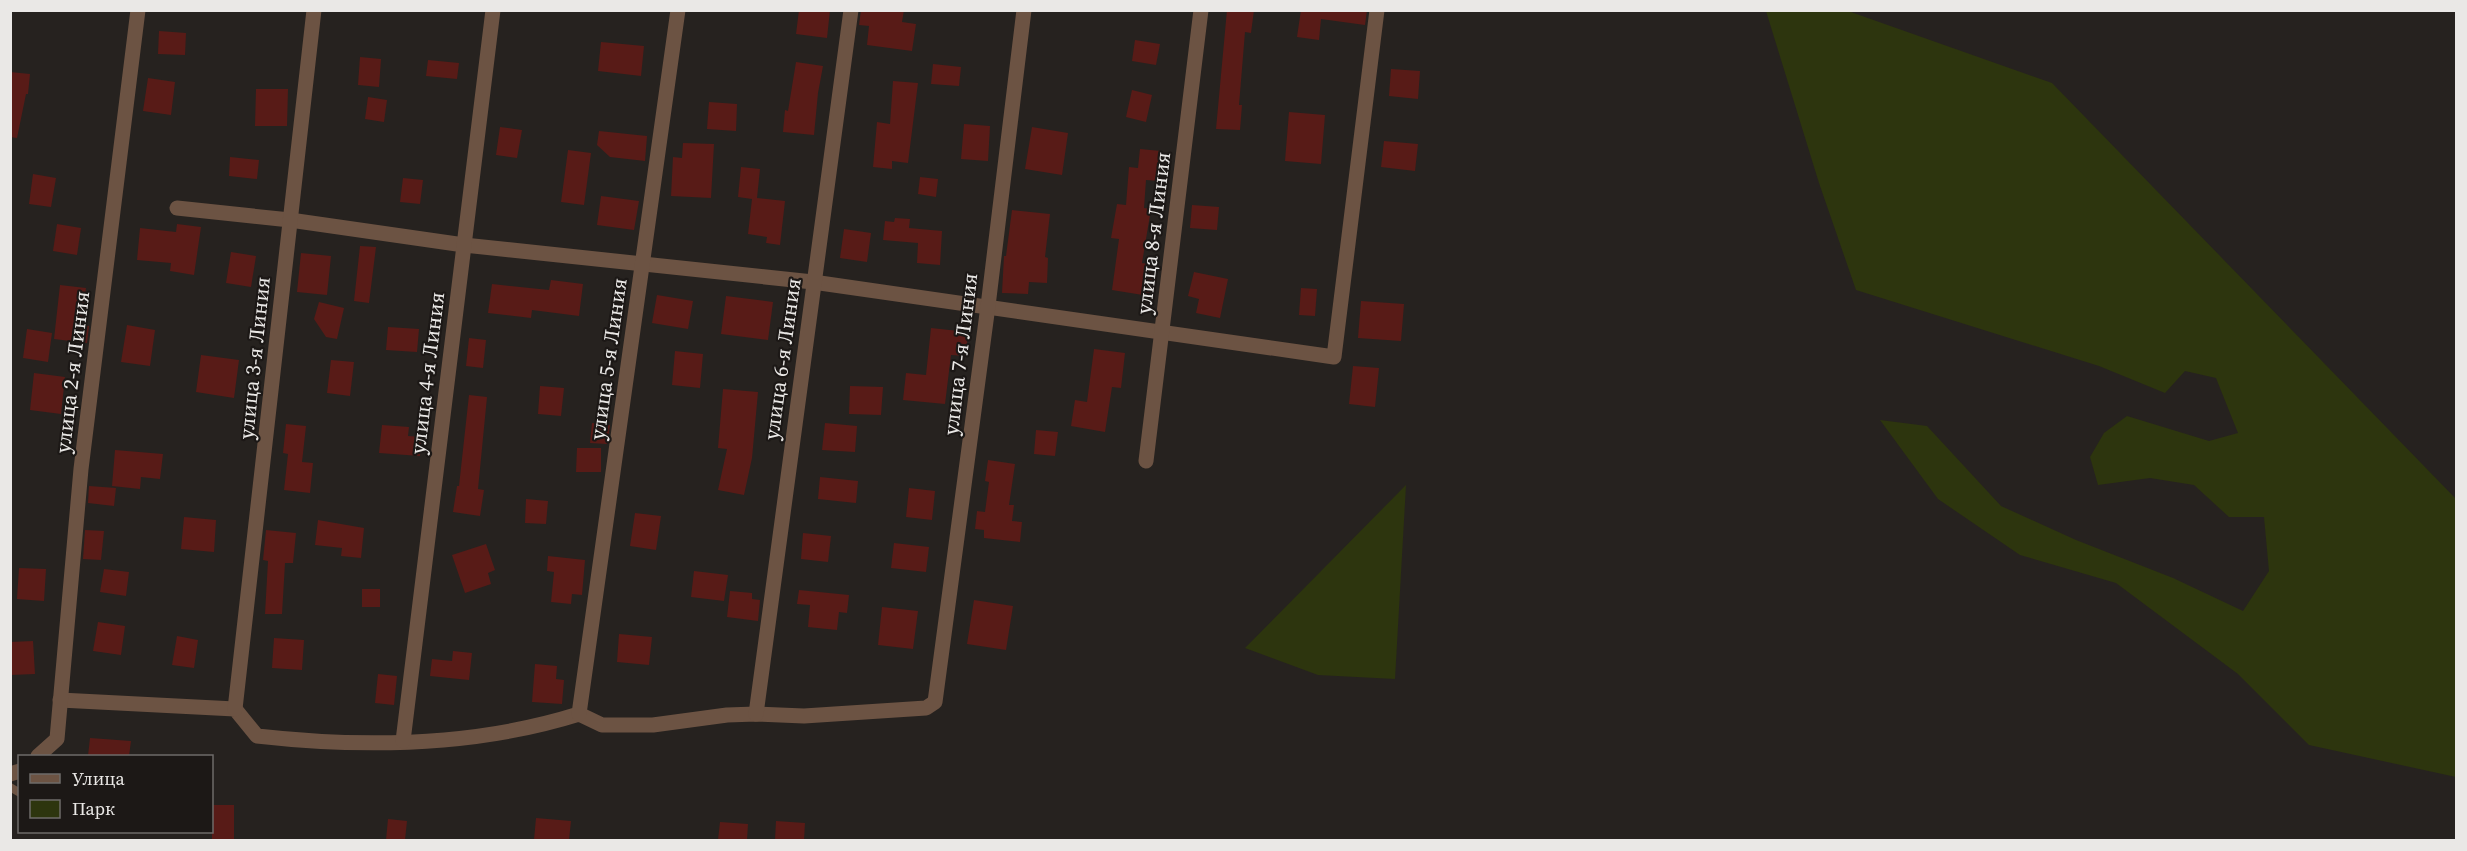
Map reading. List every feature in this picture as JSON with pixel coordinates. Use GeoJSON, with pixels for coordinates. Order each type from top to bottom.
{"type":"FeatureCollection","features":[{"type":"Feature","properties":{"kind":"street","name":"улица 2-я Линия"},"geometry":{"type":"LineString","coordinates":[[39,755],[57,739],[81,469],[138,10]]}},
{"type":"Feature","properties":{"kind":"street","name":"улица 3-я Линия"},"geometry":{"type":"LineString","coordinates":[[235,710],[314,10]]}},
{"type":"Feature","properties":{"kind":"street","name":"улица 4-я Линия"},"geometry":{"type":"LineString","coordinates":[[403,741],[493,10]]}},
{"type":"Feature","properties":{"kind":"street","name":"улица 5-я Линия"},"geometry":{"type":"LineString","coordinates":[[579,714],[678,10]]}},
{"type":"Feature","properties":{"kind":"street","name":"улица 6-я Линия"},"geometry":{"type":"LineString","coordinates":[[756,714],[851,10]]}},
{"type":"Feature","properties":{"kind":"street","name":"улица 7-я Линия"},"geometry":{"type":"LineString","coordinates":[[756,714],[804,716],[926,708],[934,702],[988,306],[1024,10]]}},
{"type":"Feature","properties":{"kind":"street","name":"улица 8-я Линия"},"geometry":{"type":"LineString","coordinates":[[1146,460],[1201,10]]}},
{"type":"Feature","properties":{"kind":"street"},"geometry":{"type":"LineString","coordinates":[[177,208],[290,220],[464,245],[813,282],[1334,357],[1377,10]]}},
{"type":"Feature","properties":{"kind":"street"},"geometry":{"type":"LineString","coordinates":[[60,700],[235,710],[257,736],[317,743],[454,738],[516,730],[579,714],[602,724],[642,725],[756,714]]}},
{"type":"Feature","properties":{"kind":"green space"},"geometry":{"type":"Polygon","coordinates":[[[1766,11],[1848,11],[2052,83],[2456,499],[2456,777],[2309,745],[2238,674],[2116,583],[2020,555],[1938,499],[1880,420],[1927,426],[2001,506],[2076,540],[2173,578],[2243,611],[2269,571],[2264,517],[2229,517],[2194,485],[2150,478],[2098,485],[2090,457],[2104,433],[2127,416],[2209,441],[2238,433],[2216,378],[2185,371],[2165,393],[2099,366],[1856,290],[1819,183],[1766,11]]]}},
{"type":"Feature","properties":{"kind":"green space"},"geometry":{"type":"Polygon","coordinates":[[[1406,485],[1395,679],[1318,675],[1245,648],[1406,485]]]}},
{"type":"Feature","properties":{"kind":"building"},"geometry":{"type":"Polygon","coordinates":[[[799,10],[830,10],[827,38],[796,34],[799,10]]]}},
{"type":"Feature","properties":{"kind":"building"},"geometry":{"type":"Polygon","coordinates":[[[861,10],[904,10],[902,22],[916,24],[912,51],[867,45],[869,26],[859,25],[861,10]]]}},
{"type":"Feature","properties":{"kind":"building"},"geometry":{"type":"Polygon","coordinates":[[[1227,10],[1254,10],[1251,33],[1245,32],[1239,105],[1242,105],[1240,130],[1216,129],[1227,10]]]}},
{"type":"Feature","properties":{"kind":"building"},"geometry":{"type":"Polygon","coordinates":[[[1301,10],[1367,10],[1365,25],[1321,19],[1319,40],[1297,37],[1301,10]]]}},
{"type":"Feature","properties":{"kind":"building"},"geometry":{"type":"Polygon","coordinates":[[[159,31],[186,33],[185,55],[158,54],[159,31]]]}},
{"type":"Feature","properties":{"kind":"building"},"geometry":{"type":"Polygon","coordinates":[[[1135,40],[1160,44],[1156,65],[1132,61],[1135,40]]]}},
{"type":"Feature","properties":{"kind":"building"},"geometry":{"type":"Polygon","coordinates":[[[601,42],[644,46],[641,76],[598,71],[601,42]]]}},
{"type":"Feature","properties":{"kind":"building"},"geometry":{"type":"Polygon","coordinates":[[[360,57],[381,59],[379,87],[358,85],[360,57]]]}},
{"type":"Feature","properties":{"kind":"building"},"geometry":{"type":"Polygon","coordinates":[[[428,60],[459,63],[457,79],[426,76],[428,60]]]}},
{"type":"Feature","properties":{"kind":"building"},"geometry":{"type":"Polygon","coordinates":[[[796,62],[823,66],[814,135],[783,132],[785,110],[788,111],[796,62]]]}},
{"type":"Feature","properties":{"kind":"building"},"geometry":{"type":"Polygon","coordinates":[[[933,64],[961,67],[959,86],[931,84],[933,64]]]}},
{"type":"Feature","properties":{"kind":"building"},"geometry":{"type":"Polygon","coordinates":[[[1391,69],[1420,71],[1418,99],[1389,96],[1391,69]]]}},
{"type":"Feature","properties":{"kind":"building"},"geometry":{"type":"Polygon","coordinates":[[[10,72],[30,74],[28,94],[26,94],[17,138],[10,137],[10,72]]]}},
{"type":"Feature","properties":{"kind":"building"},"geometry":{"type":"Polygon","coordinates":[[[148,78],[175,82],[171,115],[143,111],[148,78]]]}},
{"type":"Feature","properties":{"kind":"building"},"geometry":{"type":"Polygon","coordinates":[[[893,81],[918,83],[908,163],[892,161],[892,169],[873,167],[877,122],[890,124],[893,81]]]}},
{"type":"Feature","properties":{"kind":"building"},"geometry":{"type":"Polygon","coordinates":[[[256,89],[288,89],[287,126],[255,126],[256,89]]]}},
{"type":"Feature","properties":{"kind":"building"},"geometry":{"type":"Polygon","coordinates":[[[1132,90],[1152,95],[1146,122],[1126,117],[1132,90]]]}},
{"type":"Feature","properties":{"kind":"building"},"geometry":{"type":"Polygon","coordinates":[[[368,97],[387,100],[384,122],[365,119],[368,97]]]}},
{"type":"Feature","properties":{"kind":"building"},"geometry":{"type":"Polygon","coordinates":[[[709,102],[737,104],[736,131],[707,129],[709,102]]]}},
{"type":"Feature","properties":{"kind":"building"},"geometry":{"type":"Polygon","coordinates":[[[1289,112],[1325,115],[1321,164],[1285,161],[1289,112]]]}},
{"type":"Feature","properties":{"kind":"building"},"geometry":{"type":"Polygon","coordinates":[[[964,124],[990,126],[988,161],[961,159],[964,124]]]}},
{"type":"Feature","properties":{"kind":"building"},"geometry":{"type":"Polygon","coordinates":[[[500,127],[522,130],[517,158],[496,155],[500,127]]]}},
{"type":"Feature","properties":{"kind":"building"},"geometry":{"type":"Polygon","coordinates":[[[1032,127],[1068,133],[1062,175],[1025,169],[1032,127]]]}},
{"type":"Feature","properties":{"kind":"building"},"geometry":{"type":"Polygon","coordinates":[[[599,131],[647,136],[645,161],[610,157],[597,145],[599,131]]]}},
{"type":"Feature","properties":{"kind":"building"},"geometry":{"type":"Polygon","coordinates":[[[1384,141],[1418,144],[1415,171],[1381,167],[1384,141]]]}},
{"type":"Feature","properties":{"kind":"building"},"geometry":{"type":"Polygon","coordinates":[[[683,143],[714,144],[711,198],[671,196],[673,157],[682,158],[683,143]]]}},
{"type":"Feature","properties":{"kind":"building"},"geometry":{"type":"Polygon","coordinates":[[[1140,149],[1161,151],[1159,181],[1146,180],[1144,208],[1151,209],[1142,263],[1154,265],[1149,296],[1112,290],[1119,239],[1111,238],[1117,204],[1126,205],[1129,167],[1138,168],[1140,149]]]}},
{"type":"Feature","properties":{"kind":"building"},"geometry":{"type":"Polygon","coordinates":[[[568,150],[591,153],[584,205],[561,202],[568,150]]]}},
{"type":"Feature","properties":{"kind":"building"},"geometry":{"type":"Polygon","coordinates":[[[230,157],[259,160],[257,179],[229,176],[230,157]]]}},
{"type":"Feature","properties":{"kind":"building"},"geometry":{"type":"Polygon","coordinates":[[[741,167],[760,169],[757,198],[785,201],[780,245],[766,243],[767,237],[748,234],[752,199],[738,197],[741,167]]]}},
{"type":"Feature","properties":{"kind":"building"},"geometry":{"type":"Polygon","coordinates":[[[33,174],[56,178],[51,207],[29,204],[33,174]]]}},
{"type":"Feature","properties":{"kind":"building"},"geometry":{"type":"Polygon","coordinates":[[[920,177],[938,179],[936,197],[918,194],[920,177]]]}},
{"type":"Feature","properties":{"kind":"building"},"geometry":{"type":"Polygon","coordinates":[[[403,178],[423,180],[420,204],[400,202],[403,178]]]}},
{"type":"Feature","properties":{"kind":"building"},"geometry":{"type":"Polygon","coordinates":[[[601,196],[639,201],[634,230],[597,225],[601,196]]]}},
{"type":"Feature","properties":{"kind":"building"},"geometry":{"type":"Polygon","coordinates":[[[1192,205],[1219,207],[1217,230],[1190,228],[1192,205]]]}},
{"type":"Feature","properties":{"kind":"building"},"geometry":{"type":"Polygon","coordinates":[[[1012,210],[1050,214],[1045,257],[1048,258],[1047,283],[1029,282],[1028,294],[1002,293],[1004,256],[1006,256],[1012,210]]]}},
{"type":"Feature","properties":{"kind":"building"},"geometry":{"type":"Polygon","coordinates":[[[895,218],[910,219],[909,228],[942,231],[940,265],[917,263],[918,243],[883,240],[885,221],[894,222],[895,218]]]}},
{"type":"Feature","properties":{"kind":"building"},"geometry":{"type":"Polygon","coordinates":[[[57,224],[81,228],[77,255],[53,251],[57,224]]]}},
{"type":"Feature","properties":{"kind":"building"},"geometry":{"type":"Polygon","coordinates":[[[177,224],[201,227],[194,275],[170,271],[171,263],[137,260],[140,228],[176,232],[177,224]]]}},
{"type":"Feature","properties":{"kind":"building"},"geometry":{"type":"Polygon","coordinates":[[[844,229],[871,233],[867,262],[840,258],[844,229]]]}},
{"type":"Feature","properties":{"kind":"building"},"geometry":{"type":"Polygon","coordinates":[[[360,246],[376,247],[369,303],[354,301],[360,246]]]}},
{"type":"Feature","properties":{"kind":"building"},"geometry":{"type":"Polygon","coordinates":[[[231,252],[256,256],[251,287],[226,283],[231,252]]]}},
{"type":"Feature","properties":{"kind":"building"},"geometry":{"type":"Polygon","coordinates":[[[301,253],[331,256],[327,295],[297,292],[301,253]]]}},
{"type":"Feature","properties":{"kind":"building"},"geometry":{"type":"Polygon","coordinates":[[[1194,272],[1228,279],[1220,318],[1196,313],[1199,299],[1188,296],[1194,272]]]}},
{"type":"Feature","properties":{"kind":"building"},"geometry":{"type":"Polygon","coordinates":[[[551,280],[583,284],[579,316],[532,310],[531,318],[488,313],[492,284],[549,290],[551,280]]]}},
{"type":"Feature","properties":{"kind":"building"},"geometry":{"type":"Polygon","coordinates":[[[60,285],[86,288],[81,325],[89,326],[87,343],[54,339],[60,285]]]}},
{"type":"Feature","properties":{"kind":"building"},"geometry":{"type":"Polygon","coordinates":[[[1301,288],[1317,289],[1315,316],[1299,315],[1301,288]]]}},
{"type":"Feature","properties":{"kind":"building"},"geometry":{"type":"Polygon","coordinates":[[[657,295],[693,301],[688,329],[652,323],[657,295]]]}},
{"type":"Feature","properties":{"kind":"building"},"geometry":{"type":"Polygon","coordinates":[[[726,296],[773,302],[768,340],[721,334],[726,296]]]}},
{"type":"Feature","properties":{"kind":"building"},"geometry":{"type":"Polygon","coordinates":[[[1361,301],[1404,304],[1401,341],[1358,338],[1361,301]]]}},
{"type":"Feature","properties":{"kind":"building"},"geometry":{"type":"Polygon","coordinates":[[[319,302],[344,308],[337,339],[326,337],[314,319],[319,302]]]}},
{"type":"Feature","properties":{"kind":"building"},"geometry":{"type":"Polygon","coordinates":[[[127,325],[155,330],[150,366],[121,362],[127,325]]]}},
{"type":"Feature","properties":{"kind":"building"},"geometry":{"type":"Polygon","coordinates":[[[388,327],[419,329],[417,352],[386,350],[388,327]]]}},
{"type":"Feature","properties":{"kind":"building"},"geometry":{"type":"Polygon","coordinates":[[[931,328],[968,332],[966,356],[951,355],[945,404],[903,400],[906,373],[926,375],[931,328]]]}},
{"type":"Feature","properties":{"kind":"building"},"geometry":{"type":"Polygon","coordinates":[[[27,329],[52,333],[48,362],[23,358],[27,329]]]}},
{"type":"Feature","properties":{"kind":"building"},"geometry":{"type":"Polygon","coordinates":[[[469,338],[486,340],[483,368],[466,366],[469,338]]]}},
{"type":"Feature","properties":{"kind":"building"},"geometry":{"type":"Polygon","coordinates":[[[1094,349],[1125,353],[1121,388],[1112,387],[1105,432],[1071,426],[1075,400],[1087,402],[1094,349]]]}},
{"type":"Feature","properties":{"kind":"building"},"geometry":{"type":"Polygon","coordinates":[[[675,351],[703,354],[700,388],[672,385],[675,351]]]}},
{"type":"Feature","properties":{"kind":"building"},"geometry":{"type":"Polygon","coordinates":[[[201,355],[239,360],[234,398],[196,392],[201,355]]]}},
{"type":"Feature","properties":{"kind":"building"},"geometry":{"type":"Polygon","coordinates":[[[331,360],[354,362],[350,396],[327,393],[331,360]]]}},
{"type":"Feature","properties":{"kind":"building"},"geometry":{"type":"Polygon","coordinates":[[[1353,366],[1379,368],[1375,407],[1349,404],[1353,366]]]}},
{"type":"Feature","properties":{"kind":"building"},"geometry":{"type":"Polygon","coordinates":[[[34,373],[65,377],[61,414],[30,410],[34,373]]]}},
{"type":"Feature","properties":{"kind":"building"},"geometry":{"type":"Polygon","coordinates":[[[540,386],[564,388],[561,416],[538,414],[540,386]]]}},
{"type":"Feature","properties":{"kind":"building"},"geometry":{"type":"Polygon","coordinates":[[[850,386],[883,387],[881,415],[849,414],[850,386]]]}},
{"type":"Feature","properties":{"kind":"building"},"geometry":{"type":"Polygon","coordinates":[[[723,389],[758,392],[752,458],[744,495],[718,490],[727,449],[718,448],[723,389]]]}},
{"type":"Feature","properties":{"kind":"building"},"geometry":{"type":"Polygon","coordinates":[[[469,395],[487,397],[478,489],[484,490],[480,516],[453,512],[457,486],[459,486],[469,395]]]}},
{"type":"Feature","properties":{"kind":"building"},"geometry":{"type":"Polygon","coordinates":[[[592,423],[610,425],[607,444],[590,443],[592,423]]]}},
{"type":"Feature","properties":{"kind":"building"},"geometry":{"type":"Polygon","coordinates":[[[825,423],[857,426],[855,452],[822,450],[825,423]]]}},
{"type":"Feature","properties":{"kind":"building"},"geometry":{"type":"Polygon","coordinates":[[[286,424],[306,426],[302,462],[313,463],[310,493],[284,490],[288,454],[283,453],[286,424]]]}},
{"type":"Feature","properties":{"kind":"building"},"geometry":{"type":"Polygon","coordinates":[[[382,425],[409,427],[408,436],[421,437],[420,456],[379,453],[382,425]]]}},
{"type":"Feature","properties":{"kind":"building"},"geometry":{"type":"Polygon","coordinates":[[[1036,430],[1058,432],[1055,456],[1034,454],[1036,430]]]}},
{"type":"Feature","properties":{"kind":"building"},"geometry":{"type":"Polygon","coordinates":[[[577,448],[601,448],[601,472],[576,472],[577,448]]]}},
{"type":"Feature","properties":{"kind":"building"},"geometry":{"type":"Polygon","coordinates":[[[115,450],[163,454],[160,479],[141,477],[140,489],[112,486],[115,450]]]}},
{"type":"Feature","properties":{"kind":"building"},"geometry":{"type":"Polygon","coordinates":[[[988,460],[1015,464],[1009,505],[1014,505],[1012,521],[1022,522],[1020,542],[984,538],[984,530],[975,529],[977,511],[985,512],[989,482],[985,481],[988,460]]]}},
{"type":"Feature","properties":{"kind":"building"},"geometry":{"type":"Polygon","coordinates":[[[820,477],[858,481],[856,503],[818,499],[820,477]]]}},
{"type":"Feature","properties":{"kind":"building"},"geometry":{"type":"Polygon","coordinates":[[[89,486],[116,488],[114,506],[88,503],[89,486]]]}},
{"type":"Feature","properties":{"kind":"building"},"geometry":{"type":"Polygon","coordinates":[[[909,488],[935,491],[932,520],[906,517],[909,488]]]}},
{"type":"Feature","properties":{"kind":"building"},"geometry":{"type":"Polygon","coordinates":[[[526,499],[548,501],[546,524],[525,523],[526,499]]]}},
{"type":"Feature","properties":{"kind":"building"},"geometry":{"type":"Polygon","coordinates":[[[635,513],[661,516],[656,550],[630,546],[635,513]]]}},
{"type":"Feature","properties":{"kind":"building"},"geometry":{"type":"Polygon","coordinates":[[[184,517],[216,520],[214,552],[181,549],[184,517]]]}},
{"type":"Feature","properties":{"kind":"building"},"geometry":{"type":"Polygon","coordinates":[[[318,520],[364,528],[361,558],[341,556],[342,548],[315,545],[318,520]]]}},
{"type":"Feature","properties":{"kind":"building"},"geometry":{"type":"Polygon","coordinates":[[[85,530],[104,531],[101,560],[83,559],[85,530]]]}},
{"type":"Feature","properties":{"kind":"building"},"geometry":{"type":"Polygon","coordinates":[[[266,530],[296,533],[293,563],[285,563],[282,614],[265,614],[268,561],[263,560],[266,530]]]}},
{"type":"Feature","properties":{"kind":"building"},"geometry":{"type":"Polygon","coordinates":[[[803,533],[831,536],[828,562],[801,559],[803,533]]]}},
{"type":"Feature","properties":{"kind":"building"},"geometry":{"type":"Polygon","coordinates":[[[894,543],[929,547],[926,572],[891,568],[894,543]]]}},
{"type":"Feature","properties":{"kind":"building"},"geometry":{"type":"Polygon","coordinates":[[[486,544],[495,570],[488,573],[491,584],[465,593],[452,555],[486,544]]]}},
{"type":"Feature","properties":{"kind":"building"},"geometry":{"type":"Polygon","coordinates":[[[548,556],[585,560],[582,595],[572,594],[571,604],[551,602],[554,572],[547,571],[548,556]]]}},
{"type":"Feature","properties":{"kind":"building"},"geometry":{"type":"Polygon","coordinates":[[[19,568],[46,569],[44,601],[17,599],[19,568]]]}},
{"type":"Feature","properties":{"kind":"building"},"geometry":{"type":"Polygon","coordinates":[[[104,569],[129,572],[126,596],[100,592],[104,569]]]}},
{"type":"Feature","properties":{"kind":"building"},"geometry":{"type":"Polygon","coordinates":[[[694,571],[728,575],[724,601],[691,597],[694,571]]]}},
{"type":"Feature","properties":{"kind":"building"},"geometry":{"type":"Polygon","coordinates":[[[362,589],[380,589],[380,607],[362,607],[362,589]]]}},
{"type":"Feature","properties":{"kind":"building"},"geometry":{"type":"Polygon","coordinates":[[[799,590],[849,595],[847,613],[839,612],[837,630],[808,627],[810,605],[797,604],[799,590]]]}},
{"type":"Feature","properties":{"kind":"building"},"geometry":{"type":"Polygon","coordinates":[[[730,591],[752,593],[752,599],[760,600],[758,621],[727,617],[730,591]]]}},
{"type":"Feature","properties":{"kind":"building"},"geometry":{"type":"Polygon","coordinates":[[[974,600],[1013,606],[1006,650],[967,644],[974,600]]]}},
{"type":"Feature","properties":{"kind":"building"},"geometry":{"type":"Polygon","coordinates":[[[882,607],[918,611],[913,649],[878,645],[882,607]]]}},
{"type":"Feature","properties":{"kind":"building"},"geometry":{"type":"Polygon","coordinates":[[[98,622],[125,626],[121,655],[93,651],[98,622]]]}},
{"type":"Feature","properties":{"kind":"building"},"geometry":{"type":"Polygon","coordinates":[[[619,634],[652,637],[649,665],[617,662],[619,634]]]}},
{"type":"Feature","properties":{"kind":"building"},"geometry":{"type":"Polygon","coordinates":[[[177,636],[198,640],[194,668],[172,665],[177,636]]]}},
{"type":"Feature","properties":{"kind":"building"},"geometry":{"type":"Polygon","coordinates":[[[274,638],[304,640],[302,670],[272,668],[274,638]]]}},
{"type":"Feature","properties":{"kind":"building"},"geometry":{"type":"Polygon","coordinates":[[[33,641],[35,674],[10,675],[10,642],[33,641]]]}},
{"type":"Feature","properties":{"kind":"building"},"geometry":{"type":"Polygon","coordinates":[[[453,651],[472,653],[469,680],[430,676],[432,659],[452,661],[453,651]]]}},
{"type":"Feature","properties":{"kind":"building"},"geometry":{"type":"Polygon","coordinates":[[[535,664],[557,666],[556,679],[564,680],[562,704],[532,702],[535,664]]]}},
{"type":"Feature","properties":{"kind":"building"},"geometry":{"type":"Polygon","coordinates":[[[378,674],[397,676],[394,705],[375,703],[378,674]]]}},
{"type":"Feature","properties":{"kind":"building"},"geometry":{"type":"Polygon","coordinates":[[[90,738],[131,741],[129,755],[88,755],[90,738]]]}},
{"type":"Feature","properties":{"kind":"building"},"geometry":{"type":"Polygon","coordinates":[[[213,805],[234,805],[234,840],[212,840],[213,805]]]}},
{"type":"Feature","properties":{"kind":"building"},"geometry":{"type":"Polygon","coordinates":[[[536,818],[571,821],[569,840],[534,840],[536,818]]]}},
{"type":"Feature","properties":{"kind":"building"},"geometry":{"type":"Polygon","coordinates":[[[388,819],[407,821],[405,840],[386,840],[388,819]]]}},
{"type":"Feature","properties":{"kind":"building"},"geometry":{"type":"Polygon","coordinates":[[[776,821],[805,823],[804,840],[775,840],[776,821]]]}},
{"type":"Feature","properties":{"kind":"building"},"geometry":{"type":"Polygon","coordinates":[[[720,822],[748,824],[747,840],[718,840],[720,822]]]}}]}
